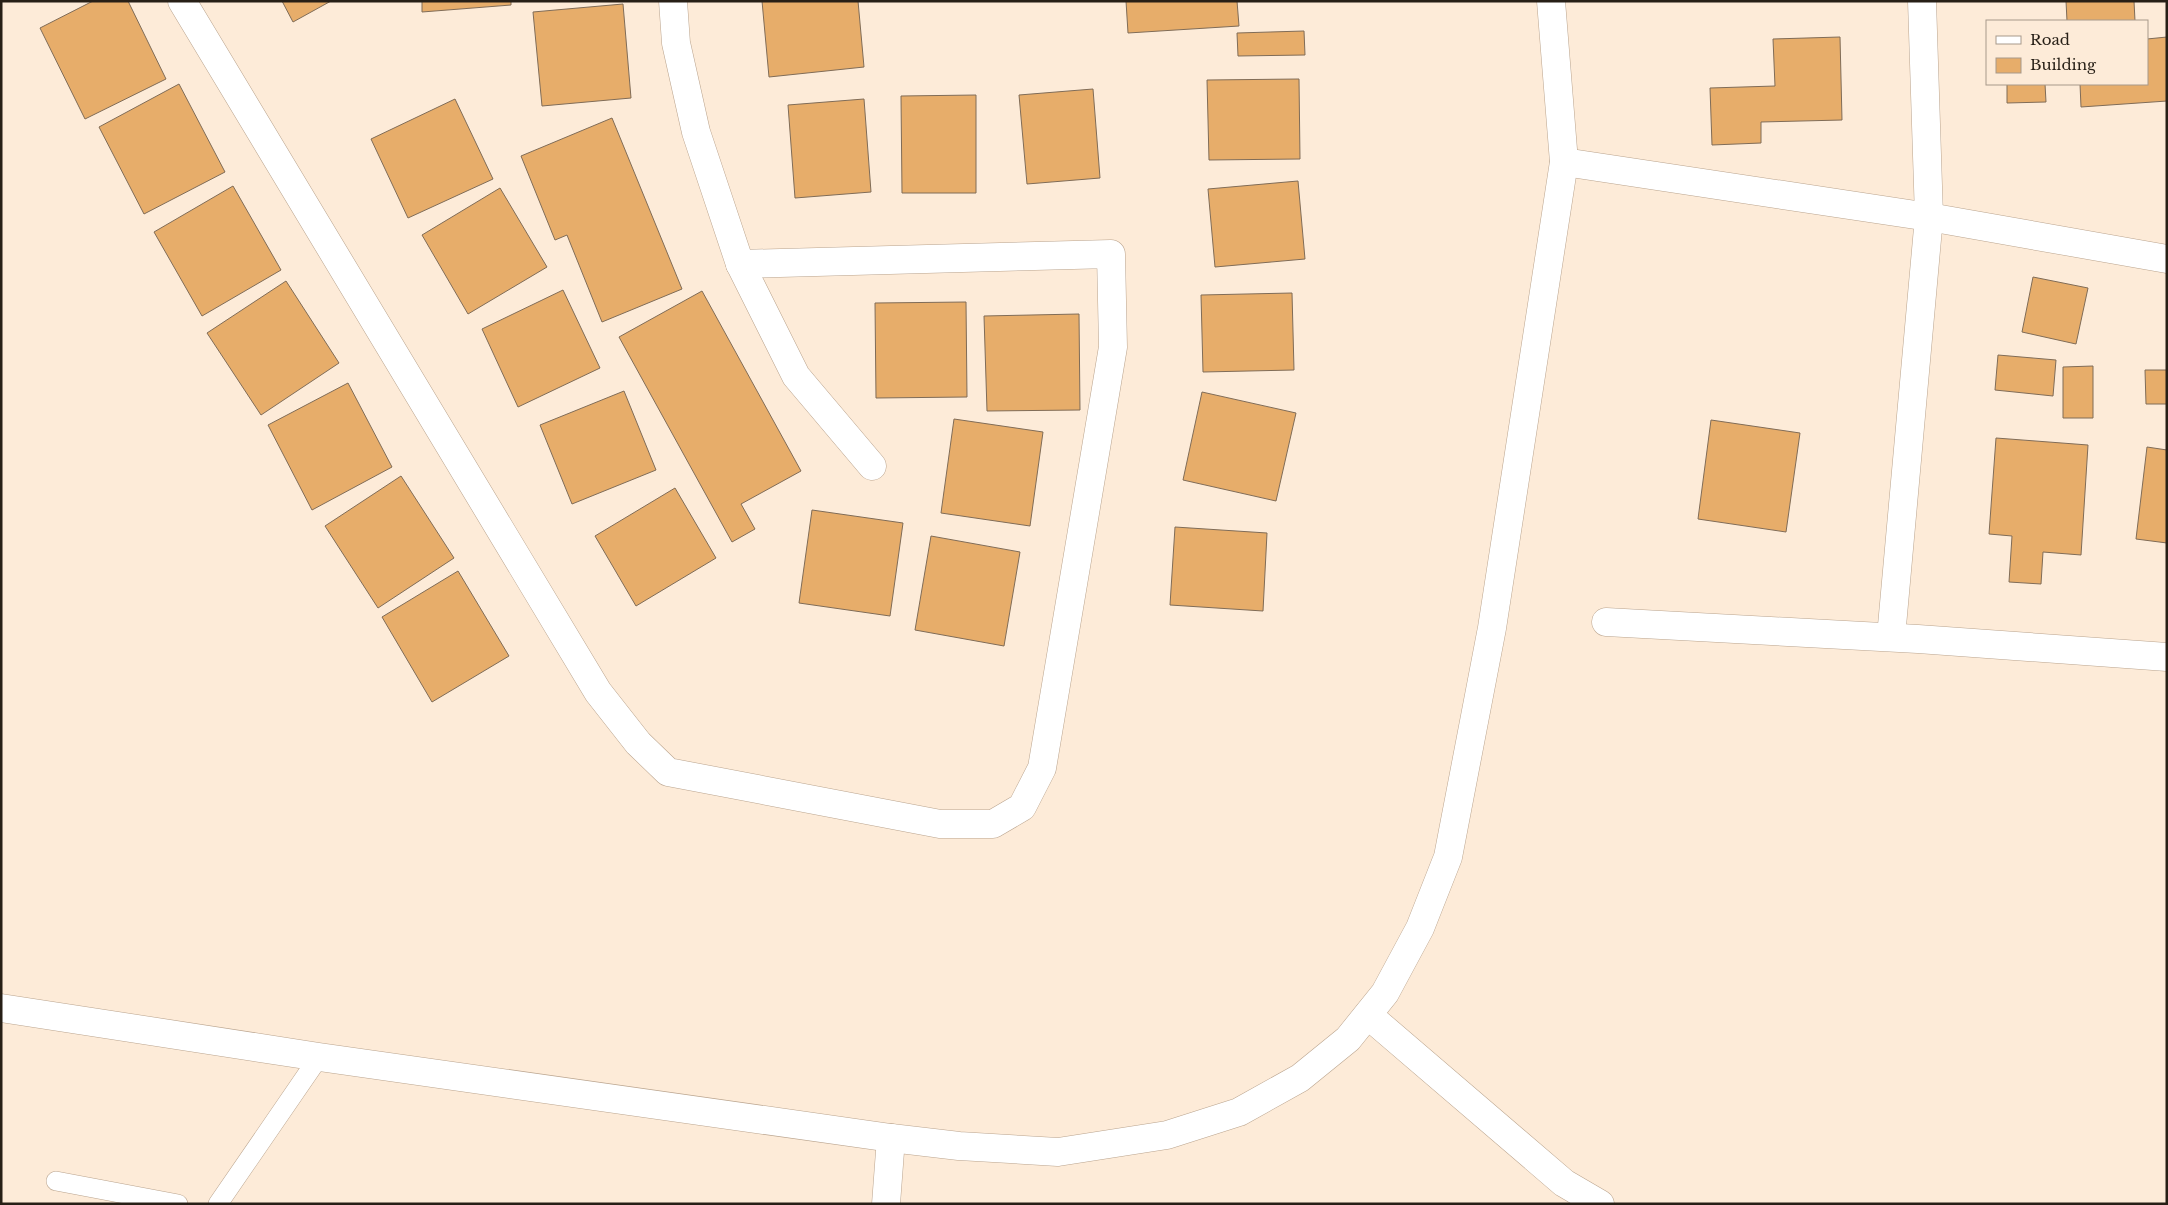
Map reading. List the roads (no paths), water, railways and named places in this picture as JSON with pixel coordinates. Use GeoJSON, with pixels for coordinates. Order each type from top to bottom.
{"type":"FeatureCollection","features":[{"type":"Feature","properties":{"kind":"street"},"geometry":{"type":"LineString","coordinates":[[182,1],[593,684],[638,743],[668,772],[940,824],[992,824],[1022,807],[1042,768],[1113,347],[1111,254],[740,264]]}},
{"type":"Feature","properties":{"kind":"street"},"geometry":{"type":"LineString","coordinates":[[674,1],[676,43],[696,132],[740,264],[796,376],[872,466]]}},
{"type":"Feature","properties":{"kind":"street"},"geometry":{"type":"LineString","coordinates":[[1,1008],[319,1057],[891,1138],[959,1146],[1058,1152],[1167,1135],[1239,1112],[1300,1078],[1348,1040],[1386,993],[1420,928],[1448,857],[1492,628],[1564,162],[1551,1]]}},
{"type":"Feature","properties":{"kind":"street"},"geometry":{"type":"LineString","coordinates":[[1891,637],[1929,217],[1922,1]]}},
{"type":"Feature","properties":{"kind":"street"},"geometry":{"type":"LineString","coordinates":[[1564,162],[1929,217],[2167,259]]}},
{"type":"Feature","properties":{"kind":"street"},"geometry":{"type":"LineString","coordinates":[[1606,622],[1891,637],[2167,657]]}},
{"type":"Feature","properties":{"kind":"street"},"geometry":{"type":"LineString","coordinates":[[1368,1015],[1564,1182],[1600,1204]]}},
{"type":"Feature","properties":{"kind":"street"},"geometry":{"type":"LineString","coordinates":[[886,1204],[891,1138]]}},
{"type":"Feature","properties":{"kind":"lane"},"geometry":{"type":"LineString","coordinates":[[218,1204],[319,1057]]}},
{"type":"Feature","properties":{"kind":"lane"},"geometry":{"type":"LineString","coordinates":[[56,1181],[178,1204]]}}]}
